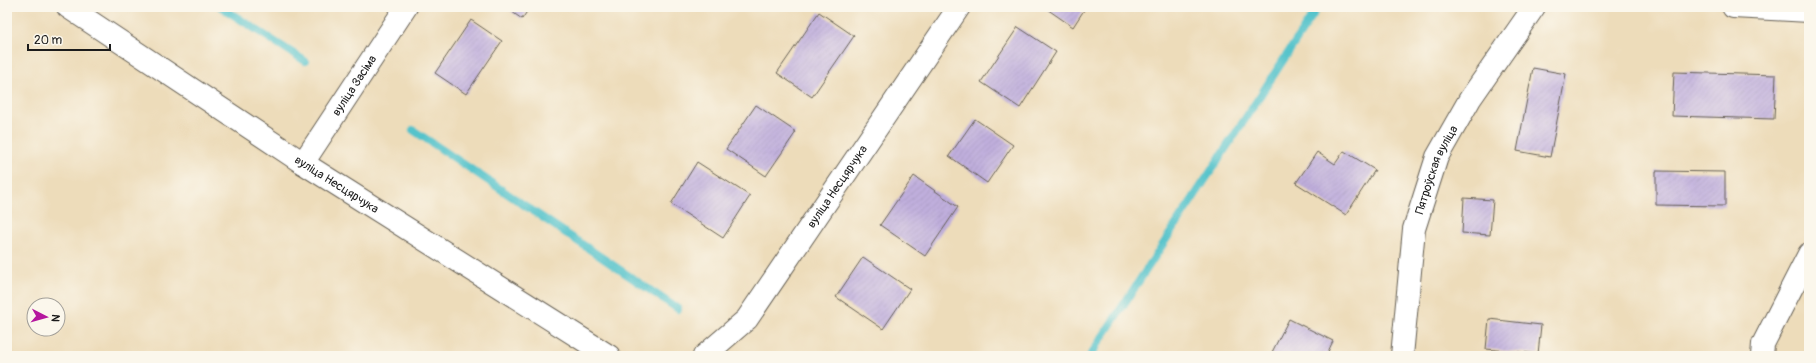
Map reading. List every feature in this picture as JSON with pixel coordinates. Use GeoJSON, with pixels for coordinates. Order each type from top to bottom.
{"type":"FeatureCollection","features":[{"type":"Feature","properties":{"kind":"street","name":"вуліца Несцярчука"},"geometry":{"type":"LineString","coordinates":[[68,7],[303,163],[609,356]]}},
{"type":"Feature","properties":{"kind":"street","name":"вуліца Засіма"},"geometry":{"type":"LineString","coordinates":[[303,163],[406,7]]}},
{"type":"Feature","properties":{"kind":"street","name":"вуліца Несцярчука"},"geometry":{"type":"LineString","coordinates":[[704,356],[747,319],[959,7]]}},
{"type":"Feature","properties":{"kind":"street","name":"Пятроўская вуліца"},"geometry":{"type":"LineString","coordinates":[[1402,356],[1414,229],[1437,157],[1470,99],[1534,7]]}},
{"type":"Feature","properties":{"kind":"street"},"geometry":{"type":"LineString","coordinates":[[1733,7],[1809,11]]}},
{"type":"Feature","properties":{"kind":"street"},"geometry":{"type":"LineString","coordinates":[[1762,356],[1763,344],[1809,254]]}},
{"type":"Feature","properties":{"kind":"building"},"geometry":{"type":"Polygon","coordinates":[[[505,7],[530,7],[522,19],[505,7]]]}},
{"type":"Feature","properties":{"kind":"building"},"geometry":{"type":"Polygon","coordinates":[[[1044,7],[1086,7],[1073,27],[1044,7]]]}},
{"type":"Feature","properties":{"kind":"building"},"geometry":{"type":"Polygon","coordinates":[[[819,12],[854,36],[812,97],[777,73],[819,12]]]}},
{"type":"Feature","properties":{"kind":"building"},"geometry":{"type":"Polygon","coordinates":[[[471,20],[502,41],[466,94],[435,73],[471,20]]]}},
{"type":"Feature","properties":{"kind":"building"},"geometry":{"type":"Polygon","coordinates":[[[1018,27],[1056,52],[1020,108],[981,82],[1018,27]]]}},
{"type":"Feature","properties":{"kind":"building"},"geometry":{"type":"Polygon","coordinates":[[[1533,68],[1566,74],[1550,157],[1517,151],[1533,68]]]}},
{"type":"Feature","properties":{"kind":"building"},"geometry":{"type":"Polygon","coordinates":[[[1674,72],[1776,75],[1774,119],[1672,116],[1674,72]]]}},
{"type":"Feature","properties":{"kind":"building"},"geometry":{"type":"Polygon","coordinates":[[[756,105],[796,132],[766,176],[726,149],[756,105]]]}},
{"type":"Feature","properties":{"kind":"building"},"geometry":{"type":"Polygon","coordinates":[[[975,119],[1013,145],[987,183],[949,156],[975,119]]]}},
{"type":"Feature","properties":{"kind":"building"},"geometry":{"type":"Polygon","coordinates":[[[1344,151],[1375,170],[1346,215],[1296,183],[1317,152],[1335,164],[1344,151]]]}},
{"type":"Feature","properties":{"kind":"building"},"geometry":{"type":"Polygon","coordinates":[[[697,162],[750,196],[723,238],[671,204],[697,162]]]}},
{"type":"Feature","properties":{"kind":"building"},"geometry":{"type":"Polygon","coordinates":[[[1656,171],[1725,172],[1725,206],[1656,205],[1656,171]]]}},
{"type":"Feature","properties":{"kind":"building"},"geometry":{"type":"Polygon","coordinates":[[[914,176],[958,207],[925,256],[880,225],[914,176]]]}},
{"type":"Feature","properties":{"kind":"building"},"geometry":{"type":"Polygon","coordinates":[[[1464,198],[1493,200],[1490,235],[1462,233],[1464,198]]]}},
{"type":"Feature","properties":{"kind":"building"},"geometry":{"type":"Polygon","coordinates":[[[863,257],[910,289],[883,329],[836,297],[863,257]]]}},
{"type":"Feature","properties":{"kind":"building"},"geometry":{"type":"Polygon","coordinates":[[[1289,319],[1333,341],[1326,356],[1270,356],[1289,319]]]}},
{"type":"Feature","properties":{"kind":"building"},"geometry":{"type":"Polygon","coordinates":[[[1489,319],[1541,325],[1538,354],[1486,349],[1489,319]]]}},
{"type":"Feature","properties":{"kind":"waterway"},"geometry":{"type":"LineString","coordinates":[[221,7],[305,61]]}},
{"type":"Feature","properties":{"kind":"waterway"},"geometry":{"type":"LineString","coordinates":[[1090,356],[1318,7]]}},
{"type":"Feature","properties":{"kind":"waterway"},"geometry":{"type":"LineString","coordinates":[[413,130],[678,309]]}}]}
